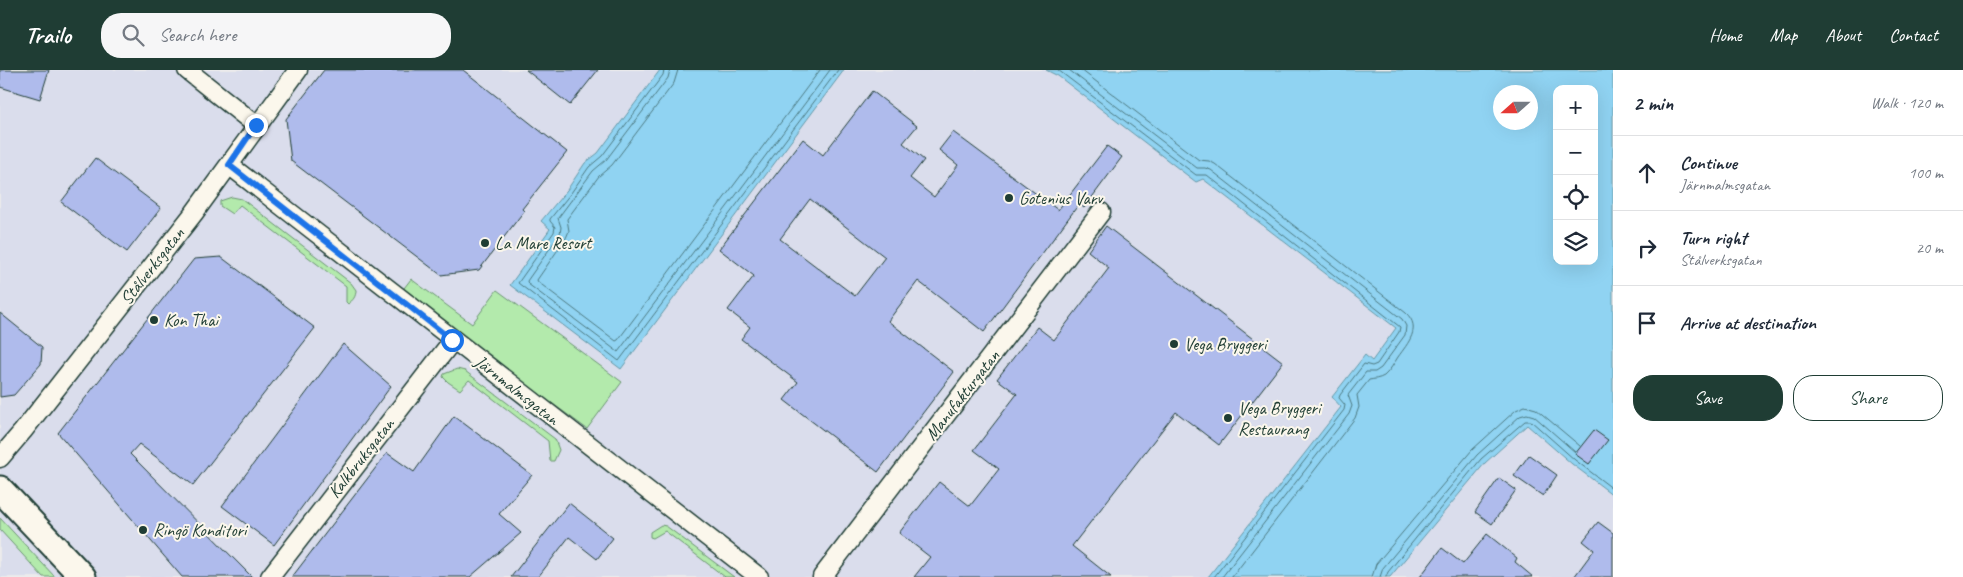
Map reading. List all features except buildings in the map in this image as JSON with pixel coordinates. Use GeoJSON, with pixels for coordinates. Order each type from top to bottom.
{"type":"FeatureCollection","features":[{"type":"Feature","properties":{"kind":"street"},"geometry":{"type":"LineString","coordinates":[[187,70],[256,125]]}},
{"type":"Feature","properties":{"kind":"street","name":"Stålverksgatan"},"geometry":{"type":"LineString","coordinates":[[0,458],[23,432],[188,221],[256,125],[298,70]]}},
{"type":"Feature","properties":{"kind":"street","name":"Järnmalmsgatan"},"geometry":{"type":"LineString","coordinates":[[229,165],[452,340],[760,577]]}},
{"type":"Feature","properties":{"kind":"street","name":"Manufakturgatan"},"geometry":{"type":"LineString","coordinates":[[822,577],[1101,212]]}},
{"type":"Feature","properties":{"kind":"street","name":"Kalkbruksgatan"},"geometry":{"type":"LineString","coordinates":[[270,577],[452,340]]}},
{"type":"Feature","properties":{"kind":"street"},"geometry":{"type":"LineString","coordinates":[[0,490],[83,577]]}},
{"type":"Feature","properties":{"kind":"shaded area"},"geometry":{"type":"Polygon","coordinates":[[[0,70],[660,70],[598,153],[585,163],[567,190],[541,221],[550,228],[621,369],[844,70],[1046,70],[1058,76],[1196,181],[1203,179],[1396,328],[1372,361],[1365,355],[1332,397],[1341,407],[1208,577],[0,577],[0,70]]]}},
{"type":"Feature","properties":{"kind":"shaded area"},"geometry":{"type":"Polygon","coordinates":[[[1527,425],[1572,464],[1613,495],[1613,577],[1390,577],[1485,463],[1527,425]]]}},
{"type":"Feature","properties":{"kind":"green space"},"geometry":{"type":"Polygon","coordinates":[[[232,197],[242,199],[351,283],[356,290],[353,300],[348,304],[346,302],[346,286],[240,205],[232,214],[220,206],[220,201],[232,197]]]}},
{"type":"Feature","properties":{"kind":"green space"},"geometry":{"type":"Polygon","coordinates":[[[411,279],[472,324],[497,290],[622,382],[587,429],[401,292],[411,279]]]}},
{"type":"Feature","properties":{"kind":"green space"},"geometry":{"type":"Polygon","coordinates":[[[457,369],[465,371],[555,439],[559,450],[554,461],[550,461],[548,441],[469,380],[460,390],[443,377],[444,374],[457,369]]]}},
{"type":"Feature","properties":{"kind":"green space"},"geometry":{"type":"Polygon","coordinates":[[[0,518],[55,577],[43,577],[0,530],[0,518]]]}},
{"type":"Feature","properties":{"kind":"green space"},"geometry":{"type":"Polygon","coordinates":[[[661,525],[666,526],[734,577],[725,577],[665,531],[653,538],[650,537],[650,532],[661,525]]]}},
{"type":"Feature","properties":{"kind":"water"},"geometry":{"type":"Polygon","coordinates":[[[660,70],[844,70],[621,369],[510,285],[550,229],[541,221],[567,190],[585,163],[598,153],[660,70]]]}},
{"type":"Feature","properties":{"kind":"water"},"geometry":{"type":"Polygon","coordinates":[[[1046,70],[1613,70],[1613,495],[1572,464],[1527,425],[1485,463],[1390,577],[1208,577],[1341,407],[1332,397],[1365,355],[1372,361],[1396,328],[1203,179],[1196,182],[1058,76],[1046,70]]]}},
{"type":"Feature","properties":{"kind":"place","name":"Gotenius Varv"},"geometry":{"type":"Point","coordinates":[1009,198]}},
{"type":"Feature","properties":{"kind":"place","name":"La Mare Resort"},"geometry":{"type":"Point","coordinates":[485,243]}},
{"type":"Feature","properties":{"kind":"place","name":"Kon Thai"},"geometry":{"type":"Point","coordinates":[154,320]}},
{"type":"Feature","properties":{"kind":"place","name":"Vega Bryggeri"},"geometry":{"type":"Point","coordinates":[1174,344]}},
{"type":"Feature","properties":{"kind":"place","name":"Vega Bryggeri Restaurang"},"geometry":{"type":"Point","coordinates":[1228,418]}},
{"type":"Feature","properties":{"kind":"place","name":"Ringö Konditori"},"geometry":{"type":"Point","coordinates":[143,530]}},
{"type":"Feature","properties":{"kind":"route"},"geometry":{"type":"LineString","coordinates":[[256,125],[229,165],[452,340]]}}]}
